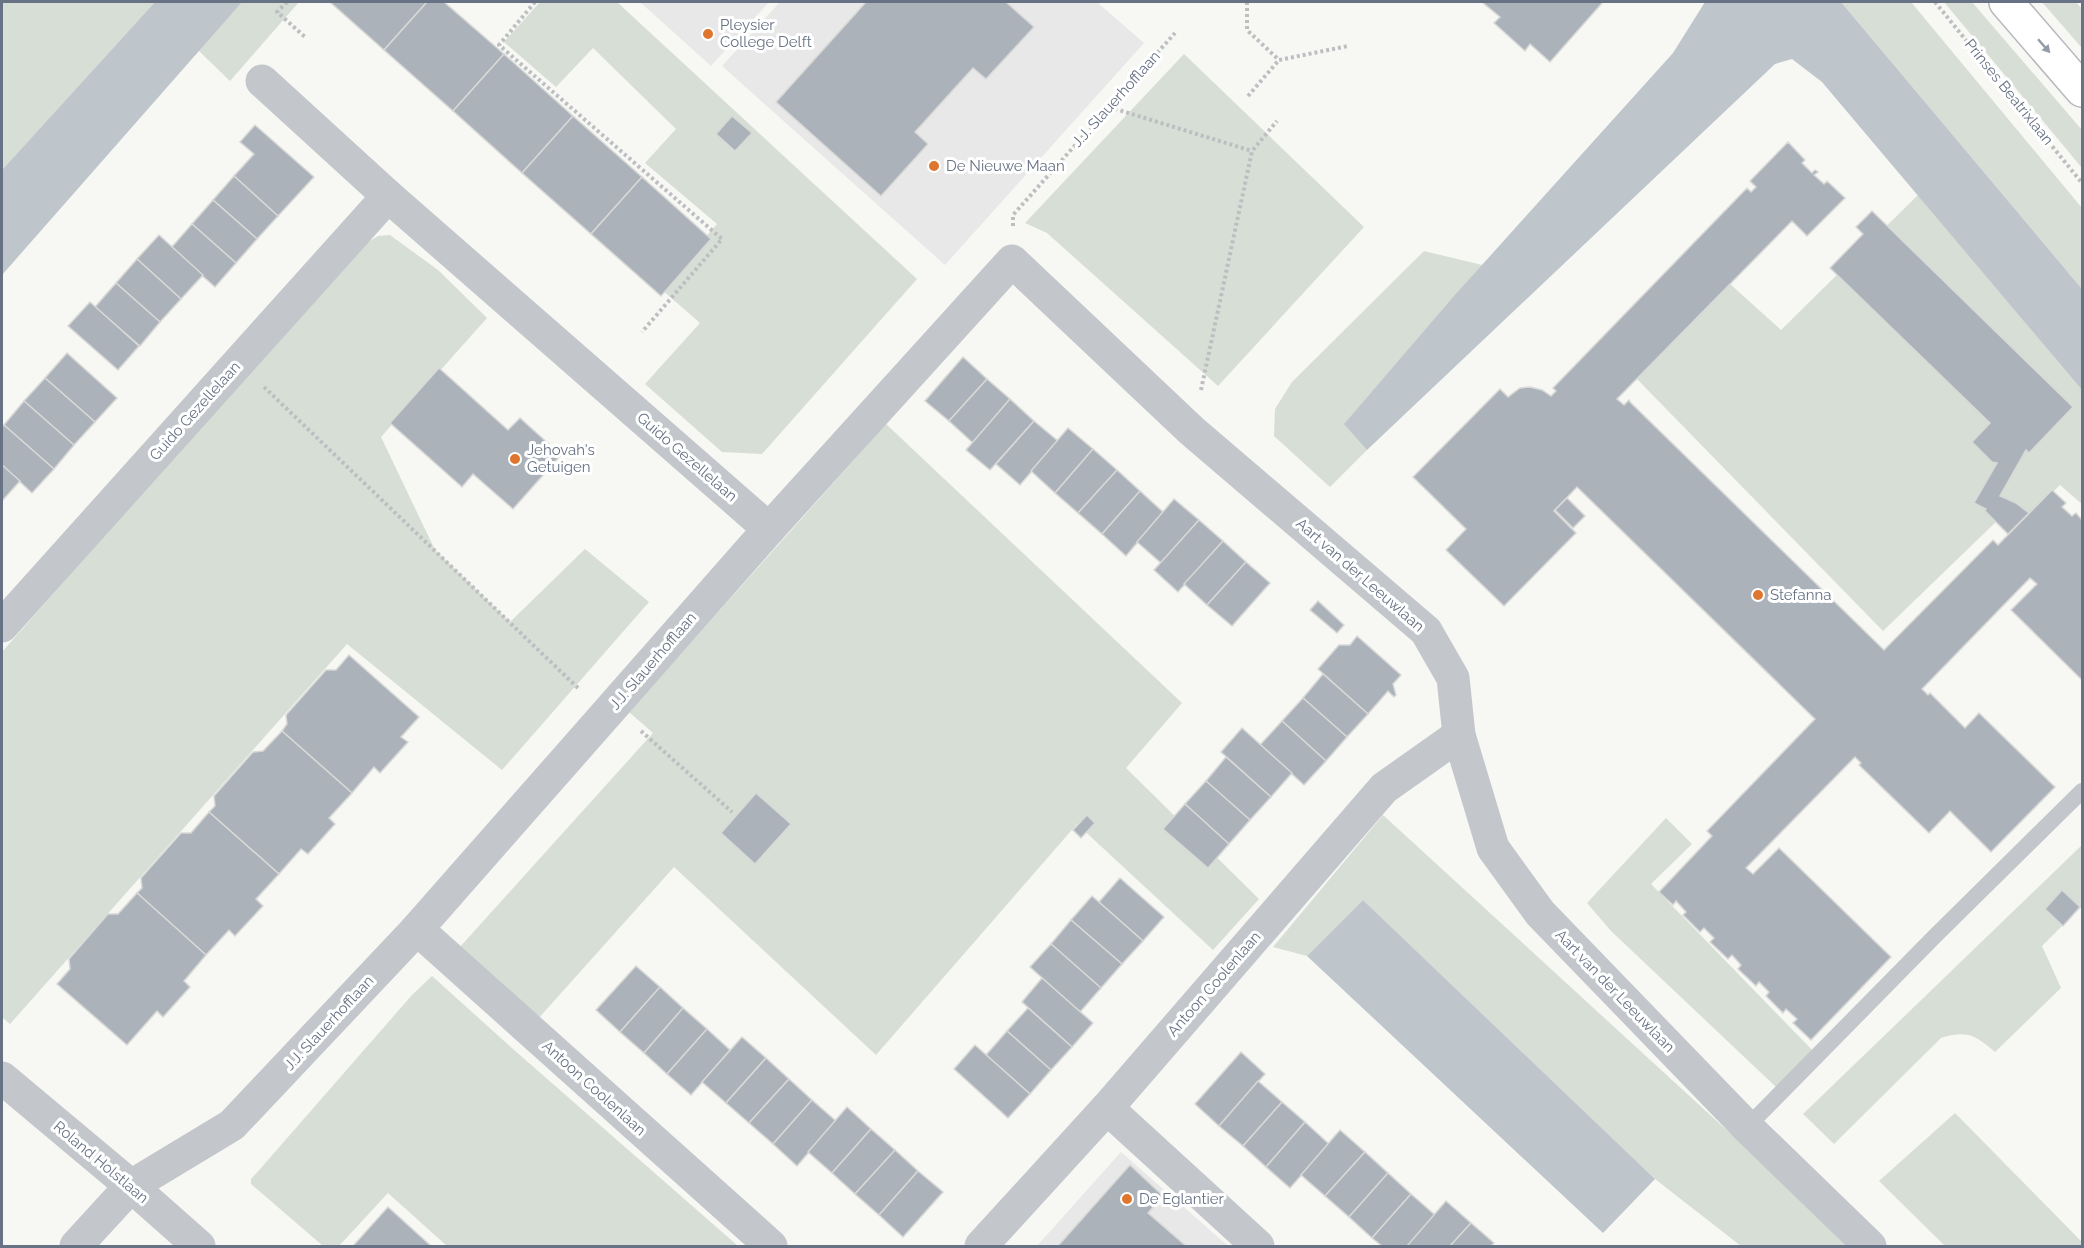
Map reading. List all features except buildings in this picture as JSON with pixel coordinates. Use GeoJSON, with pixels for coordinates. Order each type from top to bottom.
{"type":"FeatureCollection","features":[{"type":"Feature","properties":{"kind":"main road"},"geometry":{"type":"LineString","coordinates":[[2006,2],[2082,90]]}},
{"type":"Feature","properties":{"kind":"street","name":"Guido Gezellelaan"},"geometry":{"type":"LineString","coordinates":[[262,81],[388,196],[769,529]]}},
{"type":"Feature","properties":{"kind":"street","name":"Guido Gezellelaan"},"geometry":{"type":"LineString","coordinates":[[2,626],[388,196]]}},
{"type":"Feature","properties":{"kind":"street","name":"Aart van der Leeuwlaan"},"geometry":{"type":"LineString","coordinates":[[1012,261],[1192,431],[1426,631],[1453,678],[1459,735],[1493,848],[1540,913],[1747,1127],[1870,1246]]}},
{"type":"Feature","properties":{"kind":"street","name":"J.J. Slauerhofflaan"},"geometry":{"type":"LineString","coordinates":[[76,1246],[131,1186],[232,1125],[417,929],[769,529],[1012,261]]}},
{"type":"Feature","properties":{"kind":"street","name":"Antoon Coolenlaan"},"geometry":{"type":"LineString","coordinates":[[981,1246],[1107,1108],[1384,788],[1459,735]]}},
{"type":"Feature","properties":{"kind":"street","name":"Antoon Coolenlaan"},"geometry":{"type":"LineString","coordinates":[[417,929],[771,1246]]}},
{"type":"Feature","properties":{"kind":"street","name":"Roland Holstlaan"},"geometry":{"type":"LineString","coordinates":[[2,1078],[199,1246]]}},
{"type":"Feature","properties":{"kind":"street"},"geometry":{"type":"LineString","coordinates":[[1107,1108],[1258,1246]]}},
{"type":"Feature","properties":{"kind":"lane"},"geometry":{"type":"LineString","coordinates":[[1747,1127],[2082,791]]}},
{"type":"Feature","properties":{"kind":"path"},"geometry":{"type":"LineString","coordinates":[[287,2],[278,12],[305,37]]}},
{"type":"Feature","properties":{"kind":"path"},"geometry":{"type":"LineString","coordinates":[[535,2],[499,45],[722,239],[642,332]]}},
{"type":"Feature","properties":{"kind":"path"},"geometry":{"type":"LineString","coordinates":[[1247,2],[1247,30],[1279,60]]}},
{"type":"Feature","properties":{"kind":"path","name":"Prinses Beatrixlaan"},"geometry":{"type":"LineString","coordinates":[[1935,2],[2082,183]]}},
{"type":"Feature","properties":{"kind":"path","name":"J.J. Slauerhofflaan"},"geometry":{"type":"LineString","coordinates":[[1012,261],[1013,215],[1175,33]]}},
{"type":"Feature","properties":{"kind":"path"},"geometry":{"type":"LineString","coordinates":[[1248,96],[1279,60],[1348,46]]}},
{"type":"Feature","properties":{"kind":"path"},"geometry":{"type":"LineString","coordinates":[[1109,107],[1251,151]]}},
{"type":"Feature","properties":{"kind":"path"},"geometry":{"type":"LineString","coordinates":[[1192,431],[1251,151],[1278,121]]}},
{"type":"Feature","properties":{"kind":"path"},"geometry":{"type":"LineString","coordinates":[[239,362],[609,710],[732,812]]}},
{"type":"Feature","properties":{"kind":"shaded area"},"geometry":{"type":"Polygon","coordinates":[[[2,2],[155,2],[2,170],[2,2]]]}},
{"type":"Feature","properties":{"kind":"shaded area"},"geometry":{"type":"Polygon","coordinates":[[[155,2],[242,2],[2,275],[2,170],[155,2]]]}},
{"type":"Feature","properties":{"kind":"shaded area"},"geometry":{"type":"Polygon","coordinates":[[[242,2],[299,2],[230,81],[198,50],[242,2]]]}},
{"type":"Feature","properties":{"kind":"shaded area"},"geometry":{"type":"Polygon","coordinates":[[[540,2],[617,2],[917,279],[762,454],[722,452],[645,384],[700,323],[661,289],[717,224],[645,163],[676,129],[593,48],[556,87],[504,42],[540,2]]]}},
{"type":"Feature","properties":{"kind":"shaded area","name":"Pleysier College Delft"},"geometry":{"type":"Polygon","coordinates":[[[640,2],[769,2],[711,66],[640,2]]]}},
{"type":"Feature","properties":{"kind":"shaded area","name":"De Nieuwe Maan"},"geometry":{"type":"Polygon","coordinates":[[[780,2],[1097,2],[1144,43],[945,265],[722,66],[780,2]]]}},
{"type":"Feature","properties":{"kind":"shaded area"},"geometry":{"type":"Polygon","coordinates":[[[1705,2],[1841,2],[2082,289],[2082,390],[1822,82],[1792,59],[1775,64],[1367,450],[1344,424],[1454,296],[1673,53],[1705,2]]]}},
{"type":"Feature","properties":{"kind":"shaded area"},"geometry":{"type":"Polygon","coordinates":[[[1841,2],[1911,2],[2082,208],[2082,289],[1841,2]]]}},
{"type":"Feature","properties":{"kind":"shaded area"},"geometry":{"type":"Polygon","coordinates":[[[1944,2],[1972,2],[2082,130],[2082,168],[1944,2]]]}},
{"type":"Feature","properties":{"kind":"shaded area"},"geometry":{"type":"Polygon","coordinates":[[[2042,2],[2076,2],[2082,9],[2082,48],[2042,2]]]}},
{"type":"Feature","properties":{"kind":"shaded area"},"geometry":{"type":"Polygon","coordinates":[[[1184,54],[1364,227],[1218,386],[1047,233],[1025,223],[1184,54]]]}},
{"type":"Feature","properties":{"kind":"shaded area"},"geometry":{"type":"Polygon","coordinates":[[[1918,195],[2082,390],[2082,504],[2060,485],[2014,530],[2001,517],[1883,631],[1635,377],[1730,284],[1781,330],[1918,195]]]}},
{"type":"Feature","properties":{"kind":"shaded area"},"geometry":{"type":"Polygon","coordinates":[[[390,235],[438,270],[487,318],[381,437],[435,550],[510,622],[585,549],[649,602],[502,770],[347,644],[10,1024],[2,1017],[2,652],[354,251],[378,236],[390,235]]]}},
{"type":"Feature","properties":{"kind":"shaded area"},"geometry":{"type":"Polygon","coordinates":[[[1424,251],[1482,265],[1345,423],[1367,450],[1330,487],[1274,436],[1275,409],[1292,382],[1424,251]]]}},
{"type":"Feature","properties":{"kind":"shaded area"},"geometry":{"type":"Polygon","coordinates":[[[886,424],[1182,703],[1126,768],[1259,899],[1213,950],[1077,824],[876,1055],[674,867],[537,1020],[459,948],[653,733],[629,712],[886,424]]]}},
{"type":"Feature","properties":{"kind":"shaded area"},"geometry":{"type":"Polygon","coordinates":[[[1383,815],[1780,1179],[1849,1246],[1741,1246],[1655,1179],[1363,900],[1307,956],[1273,947],[1383,815]]]}},
{"type":"Feature","properties":{"kind":"shaded area"},"geometry":{"type":"Polygon","coordinates":[[[1666,818],[1692,844],[1651,884],[1815,1053],[1776,1087],[1611,931],[1587,903],[1666,818]]]}},
{"type":"Feature","properties":{"kind":"shaded area"},"geometry":{"type":"Polygon","coordinates":[[[2082,845],[2082,906],[2042,946],[2061,988],[1995,1052],[1976,1038],[1964,1034],[1941,1038],[1834,1144],[1803,1114],[2082,845]]]}},
{"type":"Feature","properties":{"kind":"shaded area"},"geometry":{"type":"Polygon","coordinates":[[[1363,900],[1655,1179],[1603,1233],[1307,956],[1363,900]]]}},
{"type":"Feature","properties":{"kind":"shaded area"},"geometry":{"type":"Polygon","coordinates":[[[432,976],[738,1246],[447,1246],[388,1193],[339,1246],[323,1246],[251,1184],[251,1179],[412,995],[432,976]]]}},
{"type":"Feature","properties":{"kind":"shaded area"},"geometry":{"type":"Polygon","coordinates":[[[1955,1113],[2082,1242],[2082,1246],[1945,1246],[1879,1181],[1955,1113]]]}},
{"type":"Feature","properties":{"kind":"shaded area","name":"De Eglantier"},"geometry":{"type":"Polygon","coordinates":[[[1121,1152],[1228,1246],[1037,1246],[1121,1152]]]}},
{"type":"Feature","properties":{"kind":"place","name":"Pleysier College Delft"},"geometry":{"type":"Point","coordinates":[708,34]}},
{"type":"Feature","properties":{"kind":"place","name":"De Nieuwe Maan"},"geometry":{"type":"Point","coordinates":[934,166]}},
{"type":"Feature","properties":{"kind":"place","name":"Jehovah's Getuigen"},"geometry":{"type":"Point","coordinates":[515,459]}},
{"type":"Feature","properties":{"kind":"place","name":"Stefanna"},"geometry":{"type":"Point","coordinates":[1758,595]}},
{"type":"Feature","properties":{"kind":"place","name":"De Eglantier"},"geometry":{"type":"Point","coordinates":[1127,1199]}}]}
